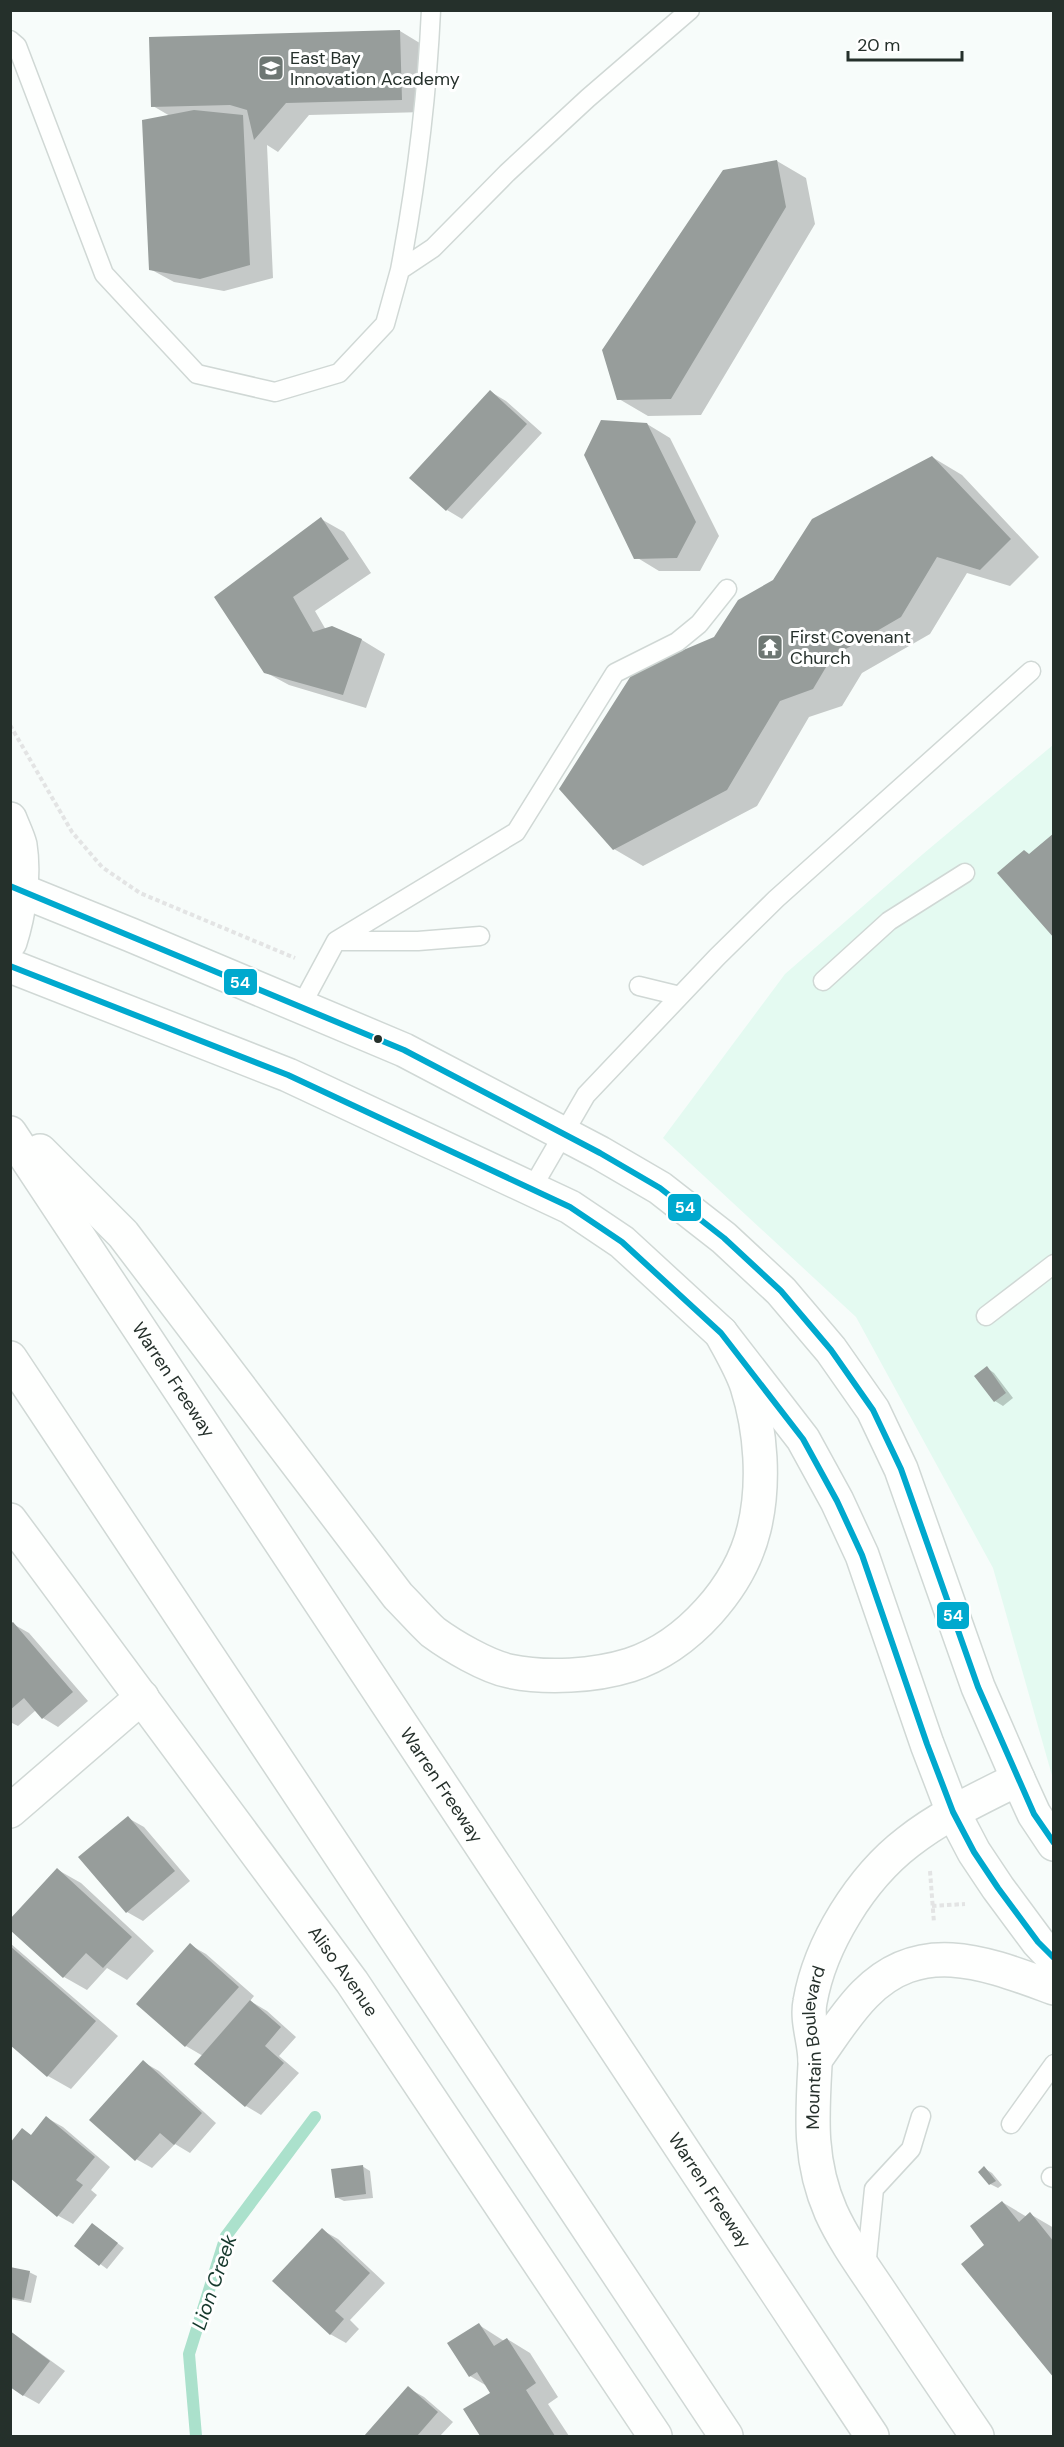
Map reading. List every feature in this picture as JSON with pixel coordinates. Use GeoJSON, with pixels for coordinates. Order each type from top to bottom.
{"type":"FeatureCollection","features":[{"type":"Feature","properties":{"kind":"main road"},"geometry":{"type":"LineString","coordinates":[[10,819],[20,845],[15,908],[301,1006],[404,1050],[564,1132],[660,1188],[724,1238],[781,1291],[831,1350],[873,1410],[901,1469],[978,1687],[1018,1779],[1053,1844]]}},
{"type":"Feature","properties":{"kind":"main road"},"geometry":{"type":"LineString","coordinates":[[10,966],[288,1075],[532,1188],[570,1208],[622,1242],[721,1333],[803,1439],[837,1502],[862,1555],[927,1744],[953,1812],[974,1852],[998,1888],[1053,1959]]}},
{"type":"Feature","properties":{"kind":"main road"},"geometry":{"type":"LineString","coordinates":[[10,1120],[123,1234],[398,1596],[433,1632],[471,1656],[508,1671],[552,1675],[594,1674],[632,1664],[670,1645],[698,1622],[723,1594],[743,1561],[754,1528],[759,1493],[759,1451],[756,1423],[747,1384],[721,1333]]}},
{"type":"Feature","properties":{"kind":"main road","name":"Warren Freeway"},"geometry":{"type":"LineString","coordinates":[[10,1132],[872,2436]]}},
{"type":"Feature","properties":{"kind":"main road"},"geometry":{"type":"LineString","coordinates":[[10,1358],[726,2436]]}},
{"type":"Feature","properties":{"kind":"main road","name":"Aliso Avenue"},"geometry":{"type":"LineString","coordinates":[[10,1520],[352,1982],[655,2436]]}},
{"type":"Feature","properties":{"kind":"main road"},"geometry":{"type":"LineString","coordinates":[[10,1811],[142,1697]]}},
{"type":"Feature","properties":{"kind":"main road","name":"Mountain Boulevard"},"geometry":{"type":"LineString","coordinates":[[977,2436],[866,2270],[831,2212],[816,2163],[812,2134],[815,2060],[809,2004],[819,1966],[833,1935],[858,1896],[885,1863],[908,1842],[953,1812],[1018,1779]]}},
{"type":"Feature","properties":{"kind":"main road"},"geometry":{"type":"LineString","coordinates":[[815,2060],[865,1994],[887,1975],[912,1963],[936,1959],[976,1962],[1053,1988]]}},
{"type":"Feature","properties":{"kind":"lane"},"geometry":{"type":"LineString","coordinates":[[10,40],[17,46],[104,274],[197,374],[275,392],[339,372],[386,324],[407,232],[428,72],[431,10]]}},
{"type":"Feature","properties":{"kind":"lane"},"geometry":{"type":"LineString","coordinates":[[400,270],[433,248],[507,173],[588,98],[690,10]]}},
{"type":"Feature","properties":{"kind":"lane"},"geometry":{"type":"LineString","coordinates":[[301,1006],[336,941],[516,832],[615,673],[677,642],[699,624],[727,589]]}},
{"type":"Feature","properties":{"kind":"lane"},"geometry":{"type":"LineString","coordinates":[[532,1188],[586,1095],[680,996],[776,899],[1031,671]]}},
{"type":"Feature","properties":{"kind":"lane"},"geometry":{"type":"LineString","coordinates":[[823,981],[889,921],[965,873]]}},
{"type":"Feature","properties":{"kind":"lane"},"geometry":{"type":"LineString","coordinates":[[336,941],[418,941],[480,936]]}},
{"type":"Feature","properties":{"kind":"lane"},"geometry":{"type":"LineString","coordinates":[[639,986],[680,996]]}},
{"type":"Feature","properties":{"kind":"lane"},"geometry":{"type":"LineString","coordinates":[[986,1316],[1053,1264]]}},
{"type":"Feature","properties":{"kind":"lane"},"geometry":{"type":"LineString","coordinates":[[1011,2124],[1053,2064]]}},
{"type":"Feature","properties":{"kind":"lane"},"geometry":{"type":"LineString","coordinates":[[866,2270],[874,2189],[910,2149],[921,2116]]}},
{"type":"Feature","properties":{"kind":"path"},"geometry":{"type":"LineString","coordinates":[[10,725],[72,832],[102,867],[140,893],[303,961]]}},
{"type":"Feature","properties":{"kind":"path"},"geometry":{"type":"LineString","coordinates":[[929,1864],[934,1933]]}},
{"type":"Feature","properties":{"kind":"path"},"geometry":{"type":"LineString","coordinates":[[932,1906],[966,1903]]}},
{"type":"Feature","properties":{"kind":"shaded area"},"geometry":{"type":"Polygon","coordinates":[[[1053,745],[1053,1779],[993,1568],[856,1317],[663,1138],[785,974],[1053,745]]]}},
{"type":"Feature","properties":{"kind":"building"},"geometry":{"type":"Polygon","coordinates":[[[400,30],[402,100],[286,103],[254,140],[247,110],[230,105],[151,107],[149,37],[400,30]]]}},
{"type":"Feature","properties":{"kind":"building"},"geometry":{"type":"Polygon","coordinates":[[[194,110],[243,115],[250,265],[200,279],[149,270],[142,120],[194,110]]]}},
{"type":"Feature","properties":{"kind":"building"},"geometry":{"type":"Polygon","coordinates":[[[777,160],[786,207],[671,399],[617,400],[602,350],[723,170],[777,160]]]}},
{"type":"Feature","properties":{"kind":"building"},"geometry":{"type":"Polygon","coordinates":[[[490,390],[527,424],[446,511],[409,478],[490,390]]]}},
{"type":"Feature","properties":{"kind":"building"},"geometry":{"type":"Polygon","coordinates":[[[601,420],[647,423],[696,522],[677,558],[634,559],[584,455],[601,420]]]}},
{"type":"Feature","properties":{"kind":"building","name":"First Covenant Church"},"geometry":{"type":"Polygon","coordinates":[[[932,456],[1011,539],[980,570],[937,557],[901,617],[832,657],[813,689],[780,701],[727,790],[613,850],[559,789],[634,671],[714,637],[738,600],[773,580],[812,519],[932,456]]]}},
{"type":"Feature","properties":{"kind":"building"},"geometry":{"type":"Polygon","coordinates":[[[321,517],[349,559],[293,597],[313,632],[332,626],[362,639],[343,695],[264,673],[214,597],[321,517]]]}},
{"type":"Feature","properties":{"kind":"building"},"geometry":{"type":"Polygon","coordinates":[[[1054,833],[1054,938],[997,873],[1024,850],[1029,854],[1054,833]]]}},
{"type":"Feature","properties":{"kind":"building"},"geometry":{"type":"Polygon","coordinates":[[[987,1366],[1006,1393],[994,1402],[974,1376],[987,1366]]]}},
{"type":"Feature","properties":{"kind":"building"},"geometry":{"type":"Polygon","coordinates":[[[13,1622],[73,1692],[42,1719],[24,1698],[10,1710],[10,1624],[13,1622]]]}},
{"type":"Feature","properties":{"kind":"building"},"geometry":{"type":"Polygon","coordinates":[[[128,1816],[175,1871],[126,1913],[78,1857],[128,1816]]]}},
{"type":"Feature","properties":{"kind":"building"},"geometry":{"type":"Polygon","coordinates":[[[57,1868],[132,1937],[103,1968],[86,1953],[63,1978],[10,1930],[10,1919],[57,1868]]]}},
{"type":"Feature","properties":{"kind":"building"},"geometry":{"type":"Polygon","coordinates":[[[190,1943],[239,1987],[185,2047],[136,2004],[190,1943]]]}},
{"type":"Feature","properties":{"kind":"building"},"geometry":{"type":"Polygon","coordinates":[[[10,1946],[96,2021],[47,2077],[10,2045],[10,1946]]]}},
{"type":"Feature","properties":{"kind":"building"},"geometry":{"type":"Polygon","coordinates":[[[250,2000],[281,2027],[265,2046],[284,2063],[245,2107],[194,2064],[250,2000]]]}},
{"type":"Feature","properties":{"kind":"building"},"geometry":{"type":"Polygon","coordinates":[[[143,2060],[202,2113],[174,2145],[160,2133],[135,2161],[89,2120],[143,2060]]]}},
{"type":"Feature","properties":{"kind":"building"},"geometry":{"type":"Polygon","coordinates":[[[46,2116],[95,2157],[76,2180],[83,2185],[57,2217],[10,2178],[10,2143],[22,2128],[31,2135],[46,2116]]]}},
{"type":"Feature","properties":{"kind":"building"},"geometry":{"type":"Polygon","coordinates":[[[363,2165],[366,2194],[335,2198],[331,2169],[363,2165]]]}},
{"type":"Feature","properties":{"kind":"building"},"geometry":{"type":"Polygon","coordinates":[[[984,2166],[996,2181],[989,2185],[978,2172],[984,2166]]]}},
{"type":"Feature","properties":{"kind":"building"},"geometry":{"type":"Polygon","coordinates":[[[1002,2201],[1019,2222],[1030,2212],[1054,2242],[1054,2378],[961,2264],[984,2245],[970,2226],[1002,2201]]]}},
{"type":"Feature","properties":{"kind":"building"},"geometry":{"type":"Polygon","coordinates":[[[92,2223],[118,2243],[99,2266],[74,2246],[92,2223]]]}},
{"type":"Feature","properties":{"kind":"building"},"geometry":{"type":"Polygon","coordinates":[[[322,2228],[370,2273],[335,2311],[344,2319],[330,2335],[272,2281],[322,2228]]]}},
{"type":"Feature","properties":{"kind":"building"},"geometry":{"type":"Polygon","coordinates":[[[10,2267],[30,2271],[24,2300],[10,2297],[10,2267]]]}},
{"type":"Feature","properties":{"kind":"building"},"geometry":{"type":"Polygon","coordinates":[[[479,2323],[494,2346],[507,2338],[536,2383],[526,2390],[555,2436],[480,2436],[463,2409],[490,2393],[477,2372],[469,2377],[447,2343],[479,2323]]]}},
{"type":"Feature","properties":{"kind":"building"},"geometry":{"type":"Polygon","coordinates":[[[10,2331],[50,2361],[23,2396],[10,2387],[10,2331]]]}},
{"type":"Feature","properties":{"kind":"building"},"geometry":{"type":"Polygon","coordinates":[[[408,2386],[438,2412],[417,2436],[364,2436],[408,2386]]]}},
{"type":"Feature","properties":{"kind":"waterway","name":"Lion Creek"},"geometry":{"type":"LineString","coordinates":[[196,2436],[189,2354],[226,2236],[315,2117]]}},
{"type":"Feature","properties":{"kind":"transit line","name":"54"},"geometry":{"type":"LineString","coordinates":[[10,886],[404,1050],[600,1153],[660,1188],[724,1238],[781,1291],[831,1350],[873,1410],[901,1469],[978,1687],[1034,1814],[1054,1843]]}},
{"type":"Feature","properties":{"kind":"transit line","name":"54"},"geometry":{"type":"LineString","coordinates":[[10,966],[288,1075],[570,1207],[622,1242],[721,1333],[803,1439],[837,1501],[862,1555],[927,1744],[953,1812],[974,1852],[998,1888],[1038,1942],[1054,1958]]}},
{"type":"Feature","properties":{"kind":"place","name":"East Bay Innovation Academy"},"geometry":{"type":"Point","coordinates":[271,68]}},
{"type":"Feature","properties":{"kind":"place","name":"First Covenant Church"},"geometry":{"type":"Point","coordinates":[770,647]}}]}
